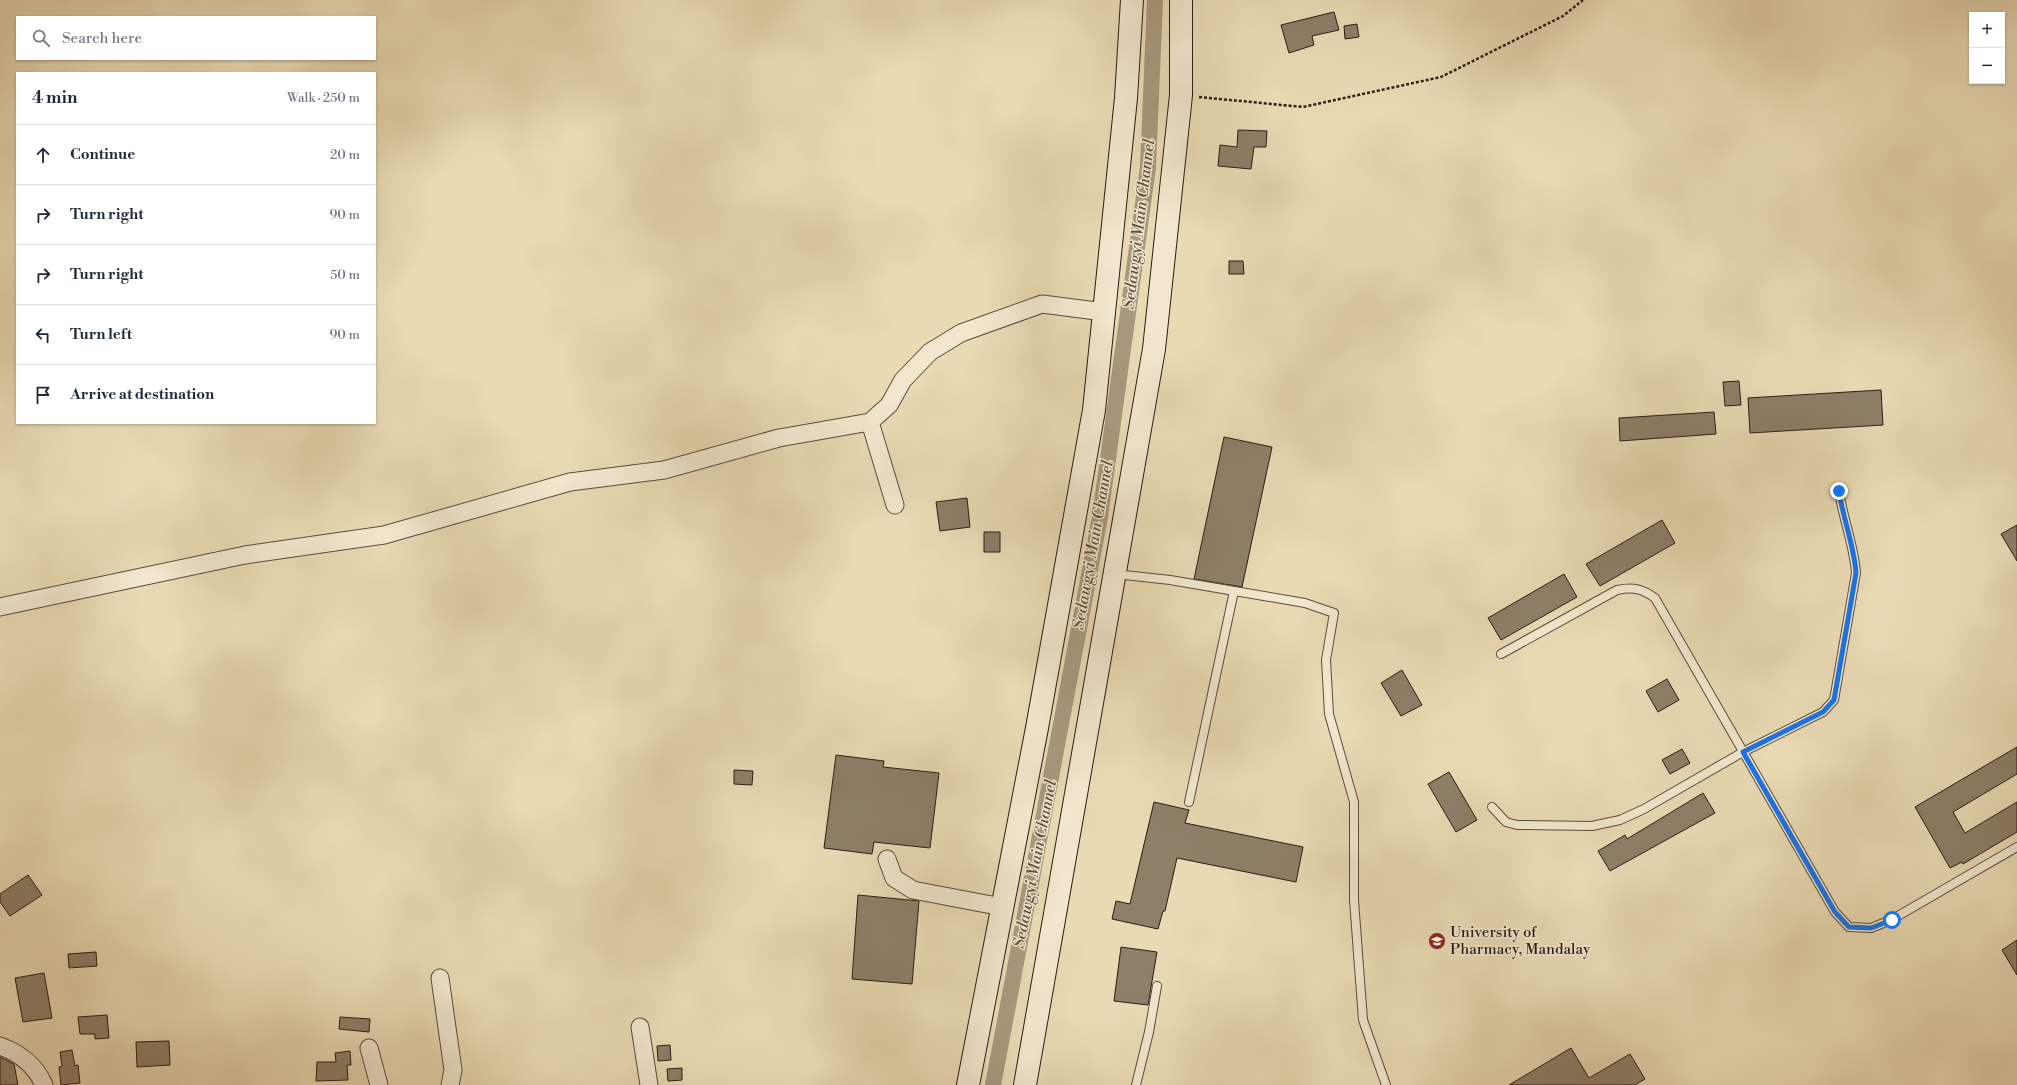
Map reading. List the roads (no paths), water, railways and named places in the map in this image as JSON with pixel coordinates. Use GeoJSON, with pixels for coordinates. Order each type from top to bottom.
{"type":"FeatureCollection","features":[{"type":"Feature","properties":{"kind":"street"},"geometry":{"type":"LineString","coordinates":[[968,1085],[1037,728],[1094,410],[1126,98],[1132,0]]}},
{"type":"Feature","properties":{"kind":"street"},"geometry":{"type":"LineString","coordinates":[[1025,1085],[1154,349],[1181,95],[1181,0]]}},
{"type":"Feature","properties":{"kind":"street"},"geometry":{"type":"LineString","coordinates":[[0,608],[245,555],[384,536],[570,482],[664,470],[779,438],[870,422],[889,406],[903,380],[930,352],[961,333],[1042,304],[1104,312]]}},
{"type":"Feature","properties":{"kind":"street"},"geometry":{"type":"LineString","coordinates":[[870,422],[895,505]]}},
{"type":"Feature","properties":{"kind":"street"},"geometry":{"type":"LineString","coordinates":[[887,859],[894,878],[913,890],[1002,907]]}},
{"type":"Feature","properties":{"kind":"street"},"geometry":{"type":"LineString","coordinates":[[440,978],[453,1070],[450,1085]]}},
{"type":"Feature","properties":{"kind":"street"},"geometry":{"type":"LineString","coordinates":[[640,1027],[649,1085]]}},
{"type":"Feature","properties":{"kind":"street"},"geometry":{"type":"LineString","coordinates":[[0,1046],[15,1051],[35,1069],[44,1085]]}},
{"type":"Feature","properties":{"kind":"street"},"geometry":{"type":"LineString","coordinates":[[369,1048],[379,1085]]}},
{"type":"Feature","properties":{"kind":"lane"},"geometry":{"type":"LineString","coordinates":[[1492,807],[1506,822],[1517,825],[1592,826],[1620,820],[1644,809],[1743,752],[1823,712],[1834,700],[1856,573],[1855,555],[1843,515],[1839,491]]}},
{"type":"Feature","properties":{"kind":"lane"},"geometry":{"type":"LineString","coordinates":[[1114,574],[1170,580],[1305,603],[1334,613],[1326,660],[1329,714],[1354,802],[1354,900],[1363,1020],[1386,1085]]}},
{"type":"Feature","properties":{"kind":"lane"},"geometry":{"type":"LineString","coordinates":[[1501,654],[1617,590],[1631,587],[1644,590],[1655,598],[1835,912],[1849,927],[1871,928],[1892,920],[2017,846]]}},
{"type":"Feature","properties":{"kind":"lane"},"geometry":{"type":"LineString","coordinates":[[1190,802],[1234,591]]}},
{"type":"Feature","properties":{"kind":"lane"},"geometry":{"type":"LineString","coordinates":[[1136,1085],[1149,1032],[1157,986]]}},
{"type":"Feature","properties":{"kind":"waterway","name":"Sedawgyi Main Channel"},"geometry":{"type":"LineString","coordinates":[[993,1085],[1100,517],[1148,167],[1155,0]]}},
{"type":"Feature","properties":{"kind":"place","name":"University of Pharmacy, Mandalay"},"geometry":{"type":"Point","coordinates":[1437,941]}}]}
